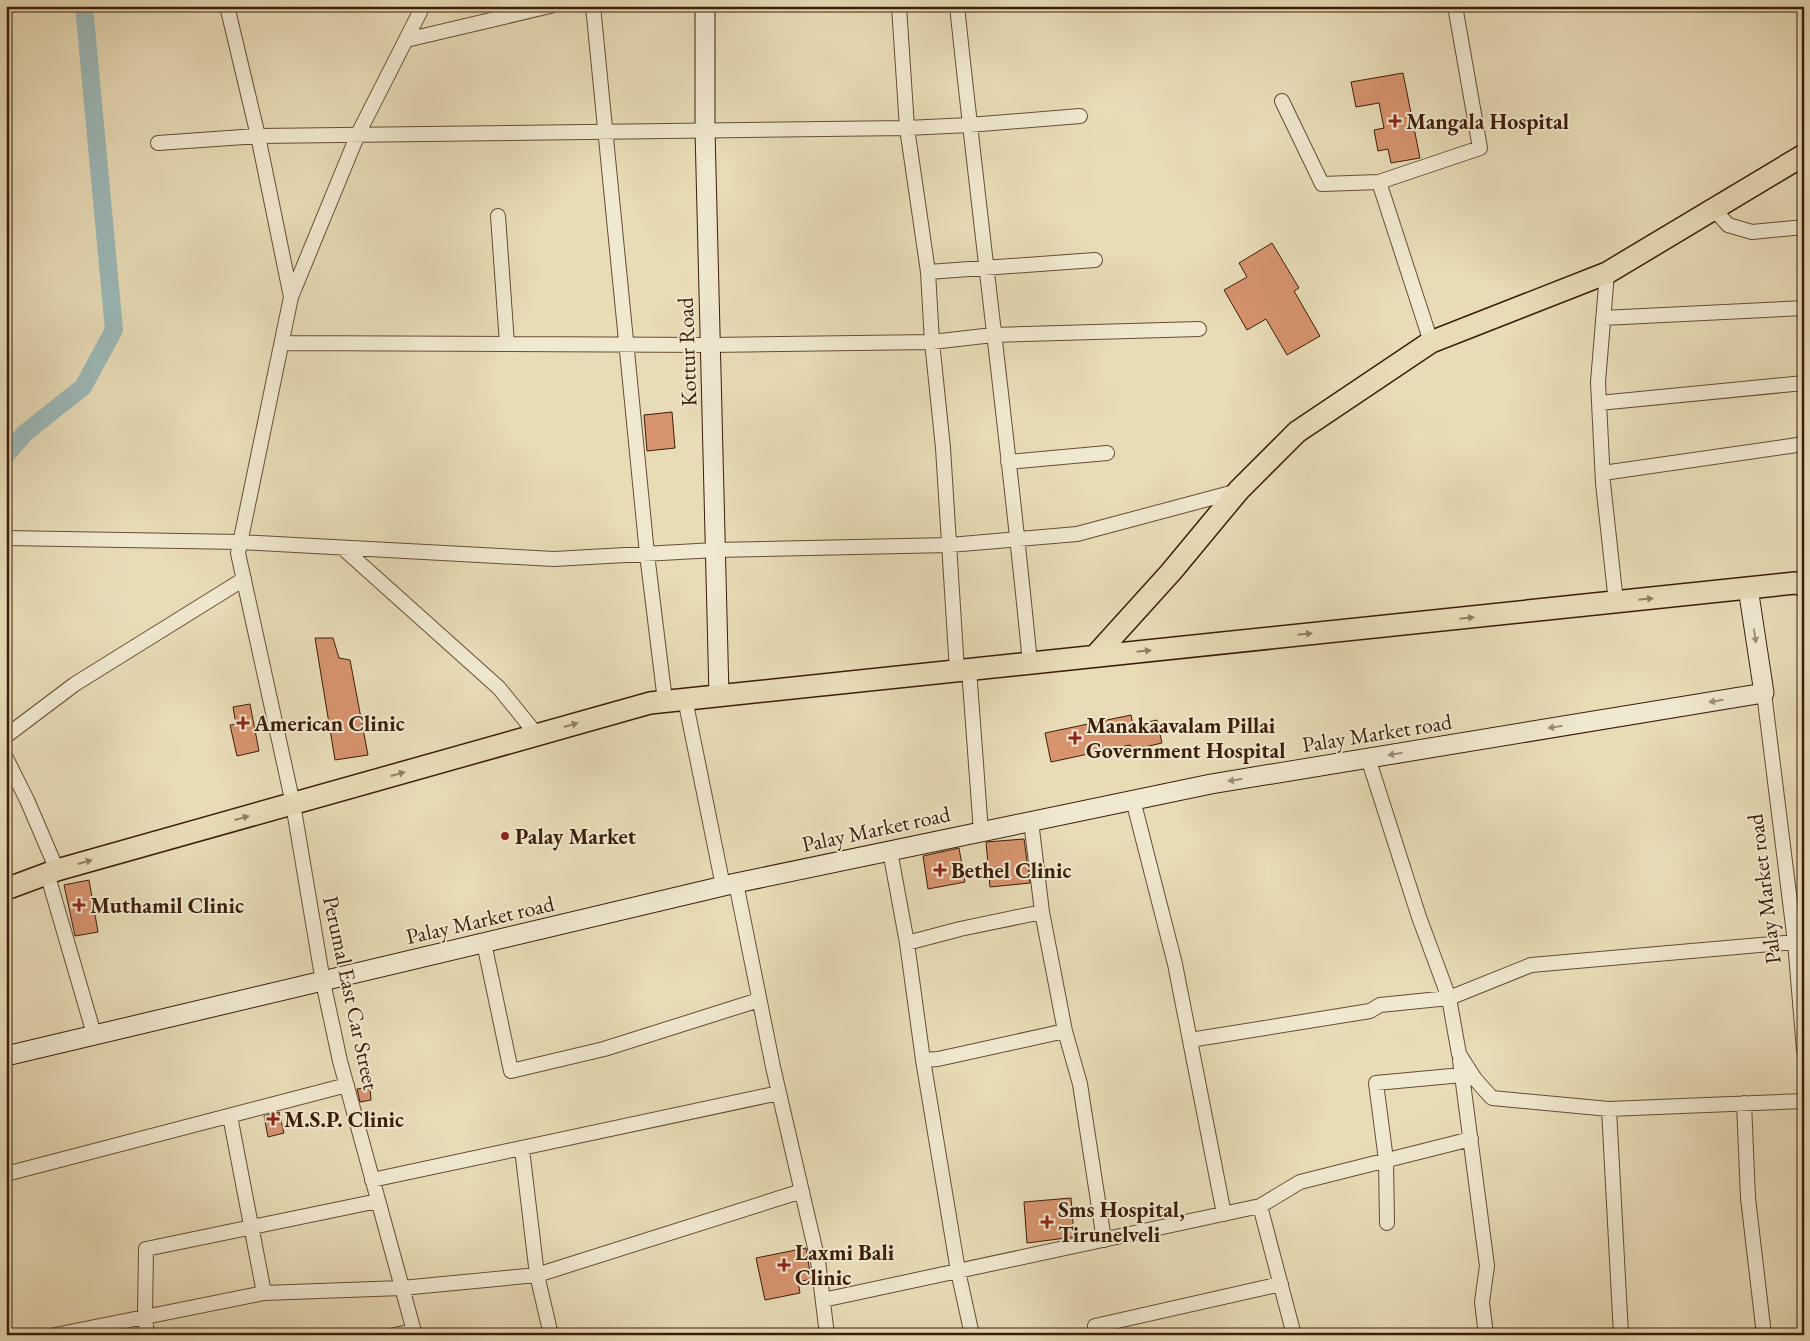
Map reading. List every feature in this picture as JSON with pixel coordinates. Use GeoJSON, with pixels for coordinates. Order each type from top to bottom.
{"type":"FeatureCollection","features":[{"type":"Feature","properties":{"kind":"main road"},"geometry":{"type":"LineString","coordinates":[[1095,656],[1171,572],[1239,490],[1297,432],[1431,342],[1607,273],[1804,155]]}},
{"type":"Feature","properties":{"kind":"main road"},"geometry":{"type":"LineString","coordinates":[[6,889],[52,871],[650,703],[1795,583],[1804,585]]}},
{"type":"Feature","properties":{"kind":"street"},"geometry":{"type":"LineString","coordinates":[[227,6],[258,136],[291,298]]}},
{"type":"Feature","properties":{"kind":"street"},"geometry":{"type":"LineString","coordinates":[[291,298],[358,134],[423,6]]}},
{"type":"Feature","properties":{"kind":"street"},"geometry":{"type":"LineString","coordinates":[[406,40],[550,6]]}},
{"type":"Feature","properties":{"kind":"street"},"geometry":{"type":"LineString","coordinates":[[593,6],[647,554],[675,700],[729,884],[759,1000],[818,1261],[827,1335]]}},
{"type":"Feature","properties":{"kind":"street","name":"Kottur Road"},"geometry":{"type":"LineString","coordinates":[[705,6],[705,130],[719,696]]}},
{"type":"Feature","properties":{"kind":"street"},"geometry":{"type":"LineString","coordinates":[[899,6],[907,128],[928,272],[932,342],[944,448],[950,545],[981,832]]}},
{"type":"Feature","properties":{"kind":"street"},"geometry":{"type":"LineString","coordinates":[[957,6],[985,270],[1018,538],[1030,663]]}},
{"type":"Feature","properties":{"kind":"street"},"geometry":{"type":"LineString","coordinates":[[1282,101],[1322,184],[1379,182],[1480,148],[1455,6]]}},
{"type":"Feature","properties":{"kind":"street"},"geometry":{"type":"LineString","coordinates":[[158,143],[258,136],[907,128],[1080,116]]}},
{"type":"Feature","properties":{"kind":"street"},"geometry":{"type":"LineString","coordinates":[[1379,182],[1431,342]]}},
{"type":"Feature","properties":{"kind":"street"},"geometry":{"type":"LineString","coordinates":[[1714,209],[1728,224],[1752,232],[1804,227]]}},
{"type":"Feature","properties":{"kind":"street"},"geometry":{"type":"LineString","coordinates":[[498,216],[507,344]]}},
{"type":"Feature","properties":{"kind":"street"},"geometry":{"type":"LineString","coordinates":[[928,272],[985,270],[1095,260]]}},
{"type":"Feature","properties":{"kind":"street"},"geometry":{"type":"LineString","coordinates":[[1607,273],[1598,382],[1603,473],[1616,602]]}},
{"type":"Feature","properties":{"kind":"street","name":"Perumal East Car Street"},"geometry":{"type":"LineString","coordinates":[[291,298],[238,552],[293,804],[323,982],[347,1085],[414,1333]]}},
{"type":"Feature","properties":{"kind":"street"},"geometry":{"type":"LineString","coordinates":[[1603,318],[1804,308]]}},
{"type":"Feature","properties":{"kind":"street"},"geometry":{"type":"LineString","coordinates":[[282,343],[710,345],[932,342],[993,335],[1199,329]]}},
{"type":"Feature","properties":{"kind":"street"},"geometry":{"type":"LineString","coordinates":[[1599,403],[1804,383]]}},
{"type":"Feature","properties":{"kind":"street"},"geometry":{"type":"LineString","coordinates":[[1603,473],[1804,444]]}},
{"type":"Feature","properties":{"kind":"street"},"geometry":{"type":"LineString","coordinates":[[1008,462],[1107,453]]}},
{"type":"Feature","properties":{"kind":"street"},"geometry":{"type":"LineString","coordinates":[[6,538],[240,542],[345,550],[554,559],[715,550],[950,545],[1077,534],[1239,490]]}},
{"type":"Feature","properties":{"kind":"street"},"geometry":{"type":"LineString","coordinates":[[345,550],[499,688],[537,735]]}},
{"type":"Feature","properties":{"kind":"street"},"geometry":{"type":"LineString","coordinates":[[6,736],[75,684],[244,579]]}},
{"type":"Feature","properties":{"kind":"street","name":"Palay Market road"},"geometry":{"type":"LineString","coordinates":[[1748,588],[1764,693],[1795,942],[1804,1050]]}},
{"type":"Feature","properties":{"kind":"street","name":"Palay Market road"},"geometry":{"type":"LineString","coordinates":[[6,1056],[484,944],[729,884],[1031,821],[1211,784],[1764,693]]}},
{"type":"Feature","properties":{"kind":"street"},"geometry":{"type":"LineString","coordinates":[[6,758],[52,871],[94,1034]]}},
{"type":"Feature","properties":{"kind":"street"},"geometry":{"type":"LineString","coordinates":[[1368,758],[1419,917],[1449,998],[1459,1054],[1488,1266],[1482,1302],[1486,1335]]}},
{"type":"Feature","properties":{"kind":"street"},"geometry":{"type":"LineString","coordinates":[[1133,800],[1175,964],[1224,1214]]}},
{"type":"Feature","properties":{"kind":"street"},"geometry":{"type":"LineString","coordinates":[[1031,821],[1042,912],[1065,1031],[1080,1084],[1104,1240]]}},
{"type":"Feature","properties":{"kind":"street"},"geometry":{"type":"LineString","coordinates":[[890,851],[907,943],[923,1060],[958,1271],[972,1335]]}},
{"type":"Feature","properties":{"kind":"street"},"geometry":{"type":"LineString","coordinates":[[907,943],[960,929],[1042,912]]}},
{"type":"Feature","properties":{"kind":"street"},"geometry":{"type":"LineString","coordinates":[[1190,1040],[1370,1011],[1380,1005],[1449,998],[1531,965],[1795,942]]}},
{"type":"Feature","properties":{"kind":"street"},"geometry":{"type":"LineString","coordinates":[[484,944],[511,1071],[604,1049],[759,1000]]}},
{"type":"Feature","properties":{"kind":"street"},"geometry":{"type":"LineString","coordinates":[[923,1060],[938,1059],[1065,1031]]}},
{"type":"Feature","properties":{"kind":"street"},"geometry":{"type":"LineString","coordinates":[[1459,1054],[1475,1080],[1492,1098],[1609,1109],[1804,1101]]}},
{"type":"Feature","properties":{"kind":"street"},"geometry":{"type":"LineString","coordinates":[[1387,1223],[1386,1160],[1376,1083],[1462,1075]]}},
{"type":"Feature","properties":{"kind":"street"},"geometry":{"type":"LineString","coordinates":[[6,1174],[347,1085]]}},
{"type":"Feature","properties":{"kind":"street"},"geometry":{"type":"LineString","coordinates":[[372,1180],[779,1093]]}},
{"type":"Feature","properties":{"kind":"street"},"geometry":{"type":"LineString","coordinates":[[1744,1103],[1748,1198],[1764,1335]]}},
{"type":"Feature","properties":{"kind":"street"},"geometry":{"type":"LineString","coordinates":[[1609,1109],[1621,1335]]}},
{"type":"Feature","properties":{"kind":"street"},"geometry":{"type":"LineString","coordinates":[[230,1116],[264,1293]]}},
{"type":"Feature","properties":{"kind":"street"},"geometry":{"type":"LineString","coordinates":[[823,1300],[1260,1206],[1300,1182],[1471,1139]]}},
{"type":"Feature","properties":{"kind":"street"},"geometry":{"type":"LineString","coordinates":[[522,1149],[536,1275],[551,1335]]}},
{"type":"Feature","properties":{"kind":"street"},"geometry":{"type":"LineString","coordinates":[[55,1335],[145,1315],[264,1293],[402,1288],[536,1275],[802,1192]]}},
{"type":"Feature","properties":{"kind":"street"},"geometry":{"type":"LineString","coordinates":[[147,1335],[145,1315],[146,1249],[378,1201]]}},
{"type":"Feature","properties":{"kind":"street"},"geometry":{"type":"LineString","coordinates":[[1260,1206],[1294,1335]]}},
{"type":"Feature","properties":{"kind":"street"},"geometry":{"type":"LineString","coordinates":[[1097,1335],[1095,1326],[1281,1284]]}},
{"type":"Feature","properties":{"kind":"street"},"geometry":{"type":"LineString","coordinates":[[394,1335],[414,1333]]}},
{"type":"Feature","properties":{"kind":"building"},"geometry":{"type":"Polygon","coordinates":[[[1403,73],[1420,158],[1391,163],[1388,149],[1378,151],[1374,130],[1384,128],[1379,103],[1356,107],[1351,82],[1403,73]]]}},
{"type":"Feature","properties":{"kind":"building"},"geometry":{"type":"Polygon","coordinates":[[[1272,243],[1299,288],[1294,291],[1320,336],[1287,355],[1266,319],[1247,330],[1224,290],[1247,277],[1239,263],[1272,243]]]}},
{"type":"Feature","properties":{"kind":"building"},"geometry":{"type":"Polygon","coordinates":[[[672,412],[675,448],[647,451],[644,415],[672,412]]]}},
{"type":"Feature","properties":{"kind":"building"},"geometry":{"type":"Polygon","coordinates":[[[315,638],[333,638],[339,658],[350,660],[368,755],[335,760],[315,638]]]}},
{"type":"Feature","properties":{"kind":"building"},"geometry":{"type":"Polygon","coordinates":[[[250,704],[259,751],[237,756],[230,725],[236,724],[233,707],[250,704]]]}},
{"type":"Feature","properties":{"kind":"building"},"geometry":{"type":"Polygon","coordinates":[[[1131,715],[1133,725],[1157,720],[1162,743],[1131,750],[1130,745],[1051,762],[1045,733],[1131,715]]]}},
{"type":"Feature","properties":{"kind":"building"},"geometry":{"type":"Polygon","coordinates":[[[1024,839],[1030,883],[990,887],[986,842],[1024,839]]]}},
{"type":"Feature","properties":{"kind":"building"},"geometry":{"type":"Polygon","coordinates":[[[959,848],[965,882],[928,889],[923,856],[959,848]]]}},
{"type":"Feature","properties":{"kind":"building"},"geometry":{"type":"Polygon","coordinates":[[[89,880],[98,932],[75,936],[64,885],[89,880]]]}},
{"type":"Feature","properties":{"kind":"building"},"geometry":{"type":"Polygon","coordinates":[[[370,1087],[371,1100],[360,1102],[357,1089],[370,1087]]]}},
{"type":"Feature","properties":{"kind":"building"},"geometry":{"type":"Polygon","coordinates":[[[279,1112],[284,1133],[268,1137],[264,1116],[279,1112]]]}},
{"type":"Feature","properties":{"kind":"building"},"geometry":{"type":"Polygon","coordinates":[[[1071,1198],[1074,1237],[1027,1243],[1024,1202],[1071,1198]]]}},
{"type":"Feature","properties":{"kind":"building"},"geometry":{"type":"Polygon","coordinates":[[[806,1248],[811,1279],[798,1282],[800,1293],[765,1300],[756,1258],[806,1248]]]}},
{"type":"Feature","properties":{"kind":"waterway"},"geometry":{"type":"LineString","coordinates":[[6,455],[25,433],[83,387],[114,330],[84,6]]}},
{"type":"Feature","properties":{"kind":"place","name":"Mangala Hospital"},"geometry":{"type":"Point","coordinates":[1395,121]}},
{"type":"Feature","properties":{"kind":"place","name":"American Clinic"},"geometry":{"type":"Point","coordinates":[243,723]}},
{"type":"Feature","properties":{"kind":"place","name":"Manakaavalam Pillai Government Hospital"},"geometry":{"type":"Point","coordinates":[1075,738]}},
{"type":"Feature","properties":{"kind":"place","name":"Palay Market"},"geometry":{"type":"Point","coordinates":[505,836]}},
{"type":"Feature","properties":{"kind":"place","name":"Bethel Clinic"},"geometry":{"type":"Point","coordinates":[940,870]}},
{"type":"Feature","properties":{"kind":"place","name":"Muthamil Clinic"},"geometry":{"type":"Point","coordinates":[79,905]}},
{"type":"Feature","properties":{"kind":"place","name":"M.S.P. Clinic"},"geometry":{"type":"Point","coordinates":[273,1119]}},
{"type":"Feature","properties":{"kind":"place","name":"Sms Hospital, Tirunelveli"},"geometry":{"type":"Point","coordinates":[1047,1222]}},
{"type":"Feature","properties":{"kind":"place","name":"Laxmi Bali Clinic"},"geometry":{"type":"Point","coordinates":[784,1265]}}]}
